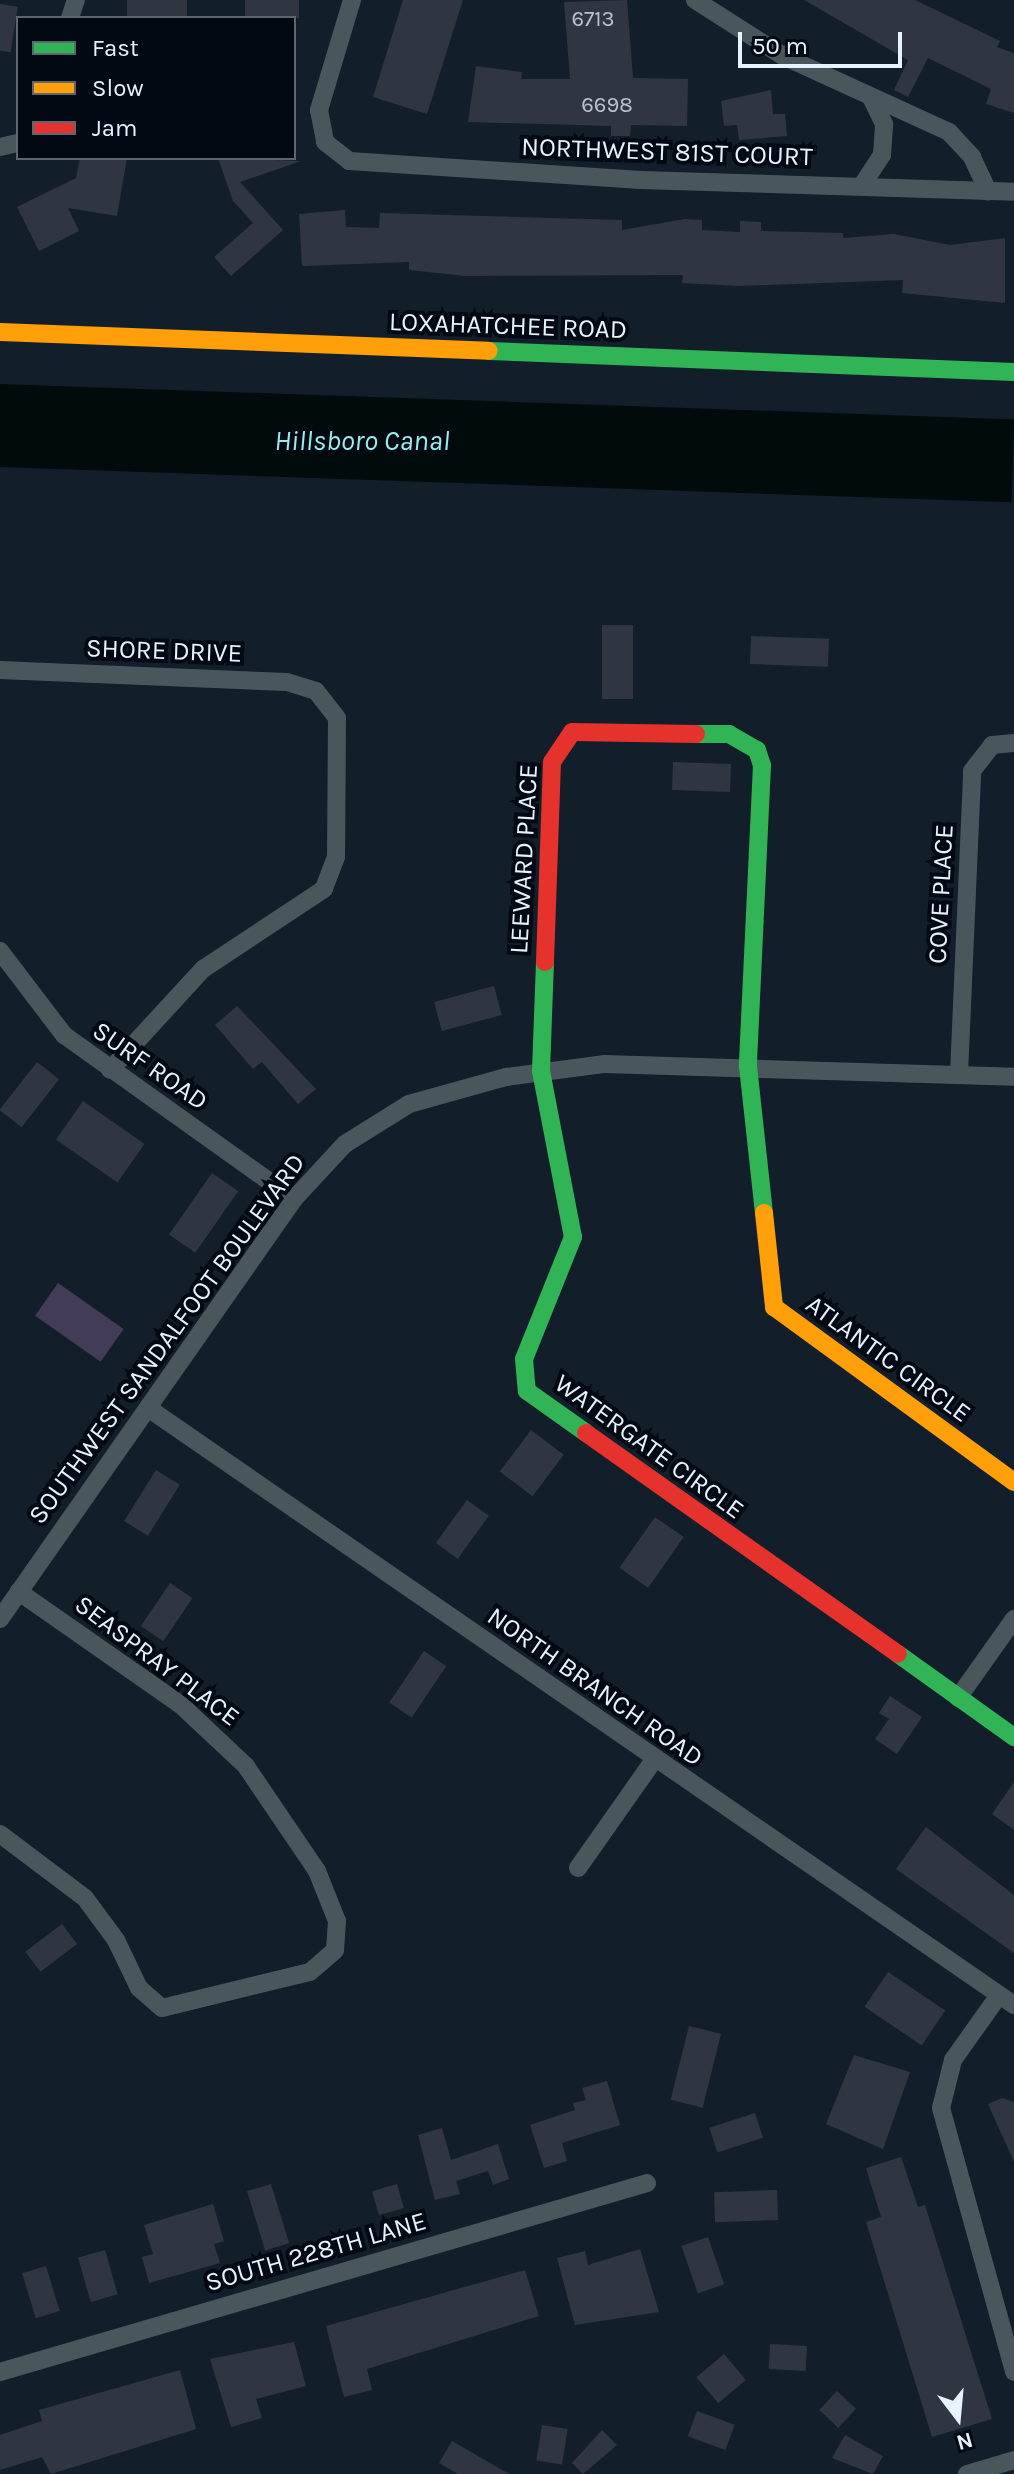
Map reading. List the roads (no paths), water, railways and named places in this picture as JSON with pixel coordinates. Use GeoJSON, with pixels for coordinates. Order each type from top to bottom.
{"type":"FeatureCollection","features":[{"type":"Feature","properties":{"kind":"street","name":"NORTHWEST 81ST COURT"},"geometry":{"type":"LineString","coordinates":[[352,0],[319,110],[325,142],[349,161],[641,180],[863,184],[1014,192]]}},
{"type":"Feature","properties":{"kind":"street"},"geometry":{"type":"LineString","coordinates":[[695,0],[783,56],[949,132],[972,157],[988,192]]}},
{"type":"Feature","properties":{"kind":"street"},"geometry":{"type":"LineString","coordinates":[[863,184],[882,155],[884,124],[871,97]]}},
{"type":"Feature","properties":{"kind":"street","name":"LOXAHATCHEE ROAD"},"geometry":{"type":"LineString","coordinates":[[0,332],[1014,372]]}},
{"type":"Feature","properties":{"kind":"street","name":"SHORE DRIVE"},"geometry":{"type":"LineString","coordinates":[[0,670],[287,682],[322,696],[340,734],[336,857],[324,889],[203,969],[110,1070]]}},
{"type":"Feature","properties":{"kind":"street","name":"LEEWARD PLACE"},"geometry":{"type":"LineString","coordinates":[[541,1071],[552,762],[566,736],[582,729],[729,734],[757,750],[762,765],[748,1066]]}},
{"type":"Feature","properties":{"kind":"street","name":"COVE PLACE"},"geometry":{"type":"LineString","coordinates":[[959,1074],[972,771],[992,745],[1014,743]]}},
{"type":"Feature","properties":{"kind":"street","name":"SURF ROAD"},"geometry":{"type":"LineString","coordinates":[[0,951],[37,1007],[110,1070],[294,1199]]}},
{"type":"Feature","properties":{"kind":"street","name":"SOUTHWEST SANDALFOOT BOULEVARD"},"geometry":{"type":"LineString","coordinates":[[0,1619],[294,1199],[345,1144],[409,1104],[541,1071],[748,1066],[1014,1077]]}},
{"type":"Feature","properties":{"kind":"street","name":"ATLANTIC CIRCLE"},"geometry":{"type":"LineString","coordinates":[[748,1066],[774,1307],[1014,1482]]}},
{"type":"Feature","properties":{"kind":"street","name":"WATERGATE CIRCLE"},"geometry":{"type":"LineString","coordinates":[[541,1071],[573,1237],[524,1359],[527,1391],[1014,1737]]}},
{"type":"Feature","properties":{"kind":"street","name":"NORTH BRANCH ROAD"},"geometry":{"type":"LineString","coordinates":[[148,1408],[1006,2002]]}},
{"type":"Feature","properties":{"kind":"street","name":"SEASPRAY PLACE"},"geometry":{"type":"LineString","coordinates":[[0,1834],[85,1898],[116,1940],[139,1988],[162,2008],[310,1972],[335,1950],[337,1921],[317,1871],[246,1766],[181,1705],[19,1592]]}},
{"type":"Feature","properties":{"kind":"street"},"geometry":{"type":"LineString","coordinates":[[958,1698],[1014,1619]]}},
{"type":"Feature","properties":{"kind":"street"},"geometry":{"type":"LineString","coordinates":[[578,1868],[654,1760]]}},
{"type":"Feature","properties":{"kind":"street"},"geometry":{"type":"LineString","coordinates":[[1006,2002],[953,2060],[941,2108],[1014,2372]]}},
{"type":"Feature","properties":{"kind":"street","name":"SOUTH 228TH LANE"},"geometry":{"type":"LineString","coordinates":[[0,2372],[647,2183]]}},
{"type":"Feature","properties":{"kind":"street"},"geometry":{"type":"LineString","coordinates":[[967,2474],[1014,2460]]}},
{"type":"Feature","properties":{"kind":"water","name":"Hillsboro Canal"},"geometry":{"type":"Polygon","coordinates":[[[0,384],[1014,419],[1011,502],[0,467],[0,384]]]}}]}
